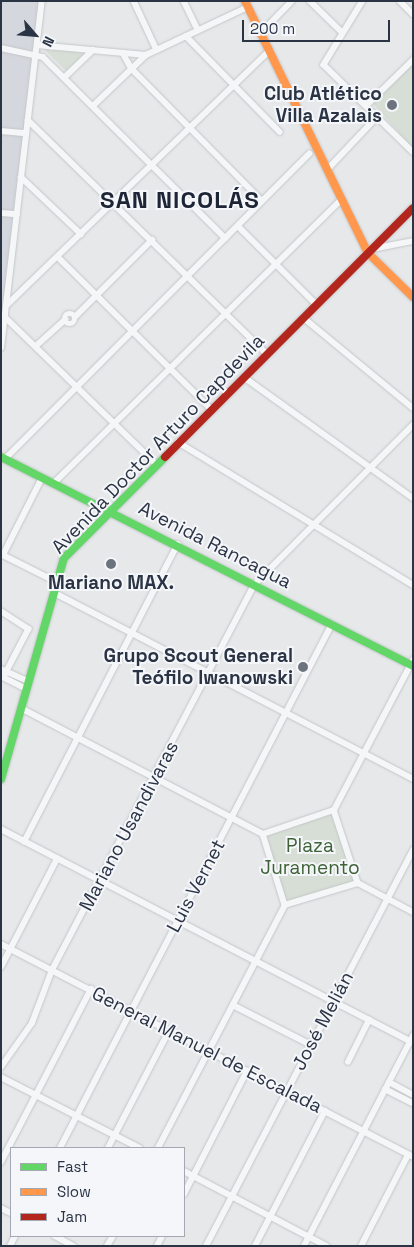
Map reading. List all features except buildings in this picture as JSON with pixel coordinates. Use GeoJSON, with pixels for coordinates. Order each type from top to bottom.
{"type":"FeatureCollection","features":[{"type":"Feature","properties":{"kind":"main road"},"geometry":{"type":"LineString","coordinates":[[246,4],[341,200],[370,251],[413,297]]}},
{"type":"Feature","properties":{"kind":"main road","name":"Avenida Doctor Arturo Capdevila"},"geometry":{"type":"LineString","coordinates":[[1,779],[55,581],[64,558],[413,208]]}},
{"type":"Feature","properties":{"kind":"main road","name":"Avenida Rancagua"},"geometry":{"type":"LineString","coordinates":[[3,458],[178,544],[332,624],[412,663]]}},
{"type":"Feature","properties":{"kind":"street"},"geometry":{"type":"LineString","coordinates":[[1,348],[7,305],[4,296],[17,214],[42,1]]}},
{"type":"Feature","properties":{"kind":"street"},"geometry":{"type":"LineString","coordinates":[[134,1],[157,50]]}},
{"type":"Feature","properties":{"kind":"street"},"geometry":{"type":"LineString","coordinates":[[184,1],[198,30]]}},
{"type":"Feature","properties":{"kind":"street"},"geometry":{"type":"LineString","coordinates":[[260,34],[292,1]]}},
{"type":"Feature","properties":{"kind":"street"},"geometry":{"type":"LineString","coordinates":[[310,1],[342,32]]}},
{"type":"Feature","properties":{"kind":"street"},"geometry":{"type":"LineString","coordinates":[[363,1],[325,61],[366,106],[413,152]]}},
{"type":"Feature","properties":{"kind":"street"},"geometry":{"type":"LineString","coordinates":[[400,1],[413,14]]}},
{"type":"Feature","properties":{"kind":"street"},"geometry":{"type":"LineString","coordinates":[[93,106],[146,55],[246,4]]}},
{"type":"Feature","properties":{"kind":"street"},"geometry":{"type":"LineString","coordinates":[[186,36],[280,132]]}},
{"type":"Feature","properties":{"kind":"street"},"geometry":{"type":"LineString","coordinates":[[37,45],[146,55]]}},
{"type":"Feature","properties":{"kind":"street"},"geometry":{"type":"LineString","coordinates":[[1,48],[36,52],[225,238]]}},
{"type":"Feature","properties":{"kind":"street"},"geometry":{"type":"LineString","coordinates":[[64,78],[93,50]]}},
{"type":"Feature","properties":{"kind":"street"},"geometry":{"type":"LineString","coordinates":[[7,305],[269,51]]}},
{"type":"Feature","properties":{"kind":"street"},"geometry":{"type":"LineString","coordinates":[[123,53],[131,68],[262,201]]}},
{"type":"Feature","properties":{"kind":"street"},"geometry":{"type":"LineString","coordinates":[[366,106],[413,60]]}},
{"type":"Feature","properties":{"kind":"street"},"geometry":{"type":"LineString","coordinates":[[327,170],[377,117]]}},
{"type":"Feature","properties":{"kind":"street"},"geometry":{"type":"LineString","coordinates":[[28,120],[114,202],[267,354]]}},
{"type":"Feature","properties":{"kind":"street"},"geometry":{"type":"LineString","coordinates":[[1,131],[26,133]]}},
{"type":"Feature","properties":{"kind":"street"},"geometry":{"type":"LineString","coordinates":[[3,458],[78,387],[309,154]]}},
{"type":"Feature","properties":{"kind":"street"},"geometry":{"type":"LineString","coordinates":[[21,177],[81,234]]}},
{"type":"Feature","properties":{"kind":"street"},"geometry":{"type":"LineString","coordinates":[[53,484],[168,366],[341,200]]}},
{"type":"Feature","properties":{"kind":"street"},"geometry":{"type":"LineString","coordinates":[[1,213],[17,214]]}},
{"type":"Feature","properties":{"kind":"street"},"geometry":{"type":"LineString","coordinates":[[238,226],[317,305]]}},
{"type":"Feature","properties":{"kind":"street"},"geometry":{"type":"LineString","coordinates":[[37,345],[65,320],[73,324],[75,316],[152,240]]}},
{"type":"Feature","properties":{"kind":"street"},"geometry":{"type":"LineString","coordinates":[[370,251],[413,241]]}},
{"type":"Feature","properties":{"kind":"street"},"geometry":{"type":"LineString","coordinates":[[58,257],[211,409]]}},
{"type":"Feature","properties":{"kind":"street"},"geometry":{"type":"LineString","coordinates":[[5,317],[37,345],[156,464]]}},
{"type":"Feature","properties":{"kind":"street"},"geometry":{"type":"LineString","coordinates":[[304,318],[413,408]]}},
{"type":"Feature","properties":{"kind":"street"},"geometry":{"type":"LineString","coordinates":[[244,377],[413,498]]}},
{"type":"Feature","properties":{"kind":"street","name":"Mariano Usandivaras"},"geometry":{"type":"LineString","coordinates":[[1,1067],[32,1023],[52,970],[155,778],[255,584],[413,425]]}},
{"type":"Feature","properties":{"kind":"street"},"geometry":{"type":"LineString","coordinates":[[178,442],[413,585]]}},
{"type":"Feature","properties":{"kind":"street"},"geometry":{"type":"LineString","coordinates":[[42,478],[2,554],[55,581]]}},
{"type":"Feature","properties":{"kind":"street"},"geometry":{"type":"LineString","coordinates":[[24,842],[178,544]]}},
{"type":"Feature","properties":{"kind":"street"},"geometry":{"type":"LineString","coordinates":[[52,592],[413,779]]}},
{"type":"Feature","properties":{"kind":"street"},"geometry":{"type":"LineString","coordinates":[[1,611],[28,627],[3,673],[27,685]]}},
{"type":"Feature","properties":{"kind":"street","name":"Luis Vernet"},"geometry":{"type":"LineString","coordinates":[[60,1147],[332,624]]}},
{"type":"Feature","properties":{"kind":"street"},"geometry":{"type":"LineString","coordinates":[[262,834],[334,810],[412,663]]}},
{"type":"Feature","properties":{"kind":"street"},"geometry":{"type":"LineString","coordinates":[[21,708],[262,834],[286,905]]}},
{"type":"Feature","properties":{"kind":"street"},"geometry":{"type":"LineString","coordinates":[[334,810],[358,883]]}},
{"type":"Feature","properties":{"kind":"street"},"geometry":{"type":"LineString","coordinates":[[1,829],[177,922],[412,1040],[304,1246]]}},
{"type":"Feature","properties":{"kind":"street","name":"José Melián"},"geometry":{"type":"LineString","coordinates":[[206,1246],[413,850]]}},
{"type":"Feature","properties":{"kind":"street"},"geometry":{"type":"LineString","coordinates":[[1,967],[58,859]]}},
{"type":"Feature","properties":{"kind":"street"},"geometry":{"type":"LineString","coordinates":[[159,1147],[286,905],[358,883],[413,912]]}},
{"type":"Feature","properties":{"kind":"street","name":"General Manuel de Escalada"},"geometry":{"type":"LineString","coordinates":[[1,944],[410,1156]]}},
{"type":"Feature","properties":{"kind":"street"},"geometry":{"type":"LineString","coordinates":[[1,1162],[91,990]]}},
{"type":"Feature","properties":{"kind":"street"},"geometry":{"type":"LineString","coordinates":[[233,1005],[311,1045]]}},
{"type":"Feature","properties":{"kind":"street"},"geometry":{"type":"LineString","coordinates":[[348,1062],[369,1020]]}},
{"type":"Feature","properties":{"kind":"street"},"geometry":{"type":"LineString","coordinates":[[109,1147],[170,1031]]}},
{"type":"Feature","properties":{"kind":"street"},"geometry":{"type":"LineString","coordinates":[[185,1192],[247,1071]]}},
{"type":"Feature","properties":{"kind":"street"},"geometry":{"type":"LineString","coordinates":[[1,1077],[138,1147]]}},
{"type":"Feature","properties":{"kind":"street"},"geometry":{"type":"LineString","coordinates":[[389,1082],[413,1094]]}},
{"type":"Feature","properties":{"kind":"street"},"geometry":{"type":"LineString","coordinates":[[385,1089],[413,1103]]}},
{"type":"Feature","properties":{"kind":"street"},"geometry":{"type":"LineString","coordinates":[[255,1246],[325,1111]]}},
{"type":"Feature","properties":{"kind":"street"},"geometry":{"type":"LineString","coordinates":[[361,1246],[410,1156]]}},
{"type":"Feature","properties":{"kind":"street"},"geometry":{"type":"LineString","coordinates":[[185,1172],[327,1246]]}},
{"type":"Feature","properties":{"kind":"street"},"geometry":{"type":"LineString","coordinates":[[58,1246],[62,1237],[74,1246]]}},
{"type":"Feature","properties":{"kind":"shaded area"},"geometry":{"type":"Polygon","coordinates":[[[1,1],[41,1],[1,333],[1,1]]]}},
{"type":"Feature","properties":{"kind":"green space"},"geometry":{"type":"Polygon","coordinates":[[[44,49],[85,53],[66,71],[44,49]]]}},
{"type":"Feature","properties":{"kind":"green space","name":"Club Atlético Villa Azalais"},"geometry":{"type":"Polygon","coordinates":[[[413,63],[413,148],[372,103],[413,63]]]}},
{"type":"Feature","properties":{"kind":"green space","name":"Plaza Juramento"},"geometry":{"type":"Polygon","coordinates":[[[334,810],[358,883],[286,906],[263,833],[334,810]]]}},
{"type":"Feature","properties":{"kind":"traffic: fast"},"geometry":{"type":"LineString","coordinates":[[1,457],[413,666]]}},
{"type":"Feature","properties":{"kind":"traffic: fast"},"geometry":{"type":"LineString","coordinates":[[1,779],[64,558],[165,457]]}},
{"type":"Feature","properties":{"kind":"traffic: slow"},"geometry":{"type":"LineString","coordinates":[[245,1],[368,253]]}},
{"type":"Feature","properties":{"kind":"traffic: slow"},"geometry":{"type":"LineString","coordinates":[[368,253],[413,297]]}},
{"type":"Feature","properties":{"kind":"traffic: jam"},"geometry":{"type":"LineString","coordinates":[[165,457],[413,208]]}},
{"type":"Feature","properties":{"kind":"place","name":"Club Atlético Villa Azalais"},"geometry":{"type":"Point","coordinates":[392,105]}},
{"type":"Feature","properties":{"kind":"place","name":"Mariano MAX."},"geometry":{"type":"Point","coordinates":[111,564]}},
{"type":"Feature","properties":{"kind":"place","name":"Grupo Scout General Teófilo Iwanowski"},"geometry":{"type":"Point","coordinates":[303,667]}},
{"type":"Feature","properties":{"kind":"district","name":"SAN NICOLÁS"},"geometry":{"type":"Point","coordinates":[180,200]}}]}
